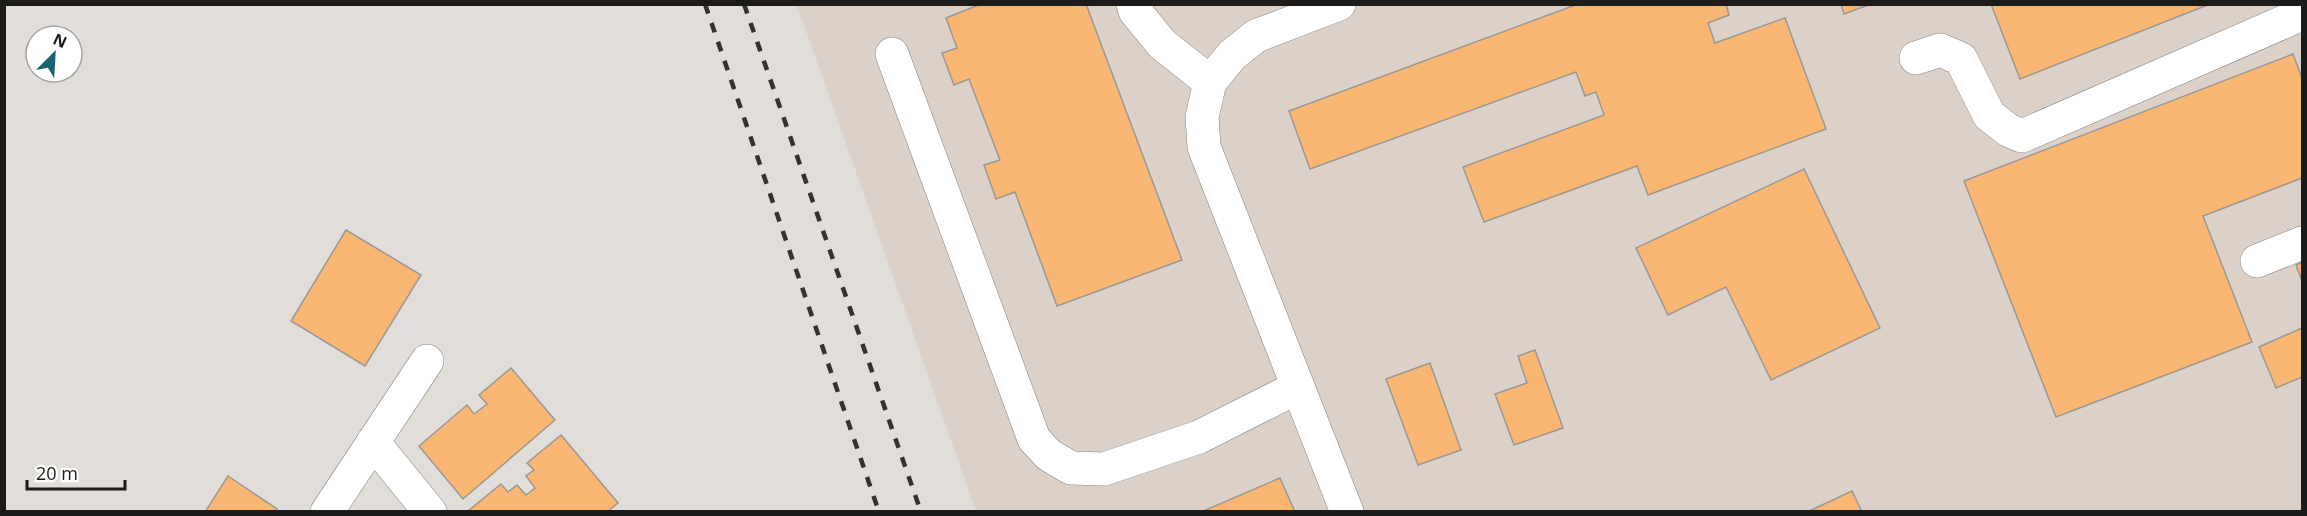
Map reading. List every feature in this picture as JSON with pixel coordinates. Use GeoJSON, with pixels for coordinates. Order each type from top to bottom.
{"type":"FeatureCollection","features":[{"type":"Feature","properties":{"kind":"street"},"geometry":{"type":"LineString","coordinates":[[1133,4],[1162,44],[1210,82]]}},
{"type":"Feature","properties":{"kind":"street"},"geometry":{"type":"LineString","coordinates":[[1339,4],[1256,36],[1232,55],[1210,82],[1202,117],[1204,147],[1347,512]]}},
{"type":"Feature","properties":{"kind":"street"},"geometry":{"type":"LineString","coordinates":[[1916,58],[1940,50],[1961,59],[1989,115],[2008,130],[2022,136],[2302,14]]}},
{"type":"Feature","properties":{"kind":"street"},"geometry":{"type":"LineString","coordinates":[[892,54],[1034,439],[1049,455],[1071,468],[1104,469],[1199,437],[1298,387]]}},
{"type":"Feature","properties":{"kind":"street"},"geometry":{"type":"LineString","coordinates":[[2257,261],[2302,243]]}},
{"type":"Feature","properties":{"kind":"street"},"geometry":{"type":"LineString","coordinates":[[327,512],[427,361]]}},
{"type":"Feature","properties":{"kind":"street"},"geometry":{"type":"LineString","coordinates":[[373,442],[430,512]]}},
{"type":"Feature","properties":{"kind":"shaded area"},"geometry":{"type":"Polygon","coordinates":[[[797,5],[2302,5],[2302,511],[976,511],[797,5]]]}},
{"type":"Feature","properties":{"kind":"building"},"geometry":{"type":"Polygon","coordinates":[[[981,4],[1086,4],[1182,260],[1057,306],[1015,192],[996,199],[984,165],[1000,160],[969,79],[954,85],[942,53],[957,48],[946,18],[981,4]]]}},
{"type":"Feature","properties":{"kind":"building"},"geometry":{"type":"Polygon","coordinates":[[[1578,4],[1726,4],[1729,15],[1708,23],[1715,43],[1785,18],[1826,129],[1648,195],[1637,166],[1484,222],[1463,167],[1604,115],[1596,92],[1585,96],[1576,72],[1310,169],[1289,111],[1578,4]]]}},
{"type":"Feature","properties":{"kind":"building"},"geometry":{"type":"Polygon","coordinates":[[[1841,4],[1871,4],[1844,14],[1841,4]]]}},
{"type":"Feature","properties":{"kind":"building"},"geometry":{"type":"Polygon","coordinates":[[[1991,4],[2210,4],[2020,79],[1991,4]]]}},
{"type":"Feature","properties":{"kind":"building"},"geometry":{"type":"Polygon","coordinates":[[[2293,54],[2302,78],[2302,178],[2203,216],[2252,342],[2056,417],[1964,181],[2293,54]]]}},
{"type":"Feature","properties":{"kind":"building"},"geometry":{"type":"Polygon","coordinates":[[[1804,169],[1880,328],[1771,380],[1726,287],[1668,315],[1636,248],[1804,169]]]}},
{"type":"Feature","properties":{"kind":"building"},"geometry":{"type":"Polygon","coordinates":[[[346,230],[421,275],[365,366],[291,321],[346,230]]]}},
{"type":"Feature","properties":{"kind":"building"},"geometry":{"type":"Polygon","coordinates":[[[2302,262],[2302,281],[2296,265],[2302,262]]]}},
{"type":"Feature","properties":{"kind":"building"},"geometry":{"type":"Polygon","coordinates":[[[2302,328],[2302,377],[2276,388],[2259,347],[2302,328]]]}},
{"type":"Feature","properties":{"kind":"building"},"geometry":{"type":"Polygon","coordinates":[[[1535,350],[1563,428],[1514,445],[1495,394],[1527,383],[1518,356],[1535,350]]]}},
{"type":"Feature","properties":{"kind":"building"},"geometry":{"type":"Polygon","coordinates":[[[1430,363],[1461,450],[1418,465],[1386,379],[1430,363]]]}},
{"type":"Feature","properties":{"kind":"building"},"geometry":{"type":"Polygon","coordinates":[[[511,368],[555,420],[463,499],[419,446],[467,405],[474,414],[487,404],[479,395],[511,368]]]}},
{"type":"Feature","properties":{"kind":"building"},"geometry":{"type":"Polygon","coordinates":[[[561,435],[618,503],[607,512],[468,511],[501,484],[508,492],[517,485],[526,495],[535,488],[526,476],[534,470],[527,463],[561,435]]]}},
{"type":"Feature","properties":{"kind":"building"},"geometry":{"type":"Polygon","coordinates":[[[228,476],[277,509],[275,512],[205,512],[228,476]]]}},
{"type":"Feature","properties":{"kind":"building"},"geometry":{"type":"Polygon","coordinates":[[[1280,478],[1295,512],[1201,512],[1280,478]]]}},
{"type":"Feature","properties":{"kind":"building"},"geometry":{"type":"Polygon","coordinates":[[[1852,491],[1862,512],[1807,512],[1852,491]]]}},
{"type":"Feature","properties":{"kind":"railway"},"geometry":{"type":"LineString","coordinates":[[705,4],[879,512]]}},
{"type":"Feature","properties":{"kind":"railway"},"geometry":{"type":"LineString","coordinates":[[744,4],[921,512]]}}]}
